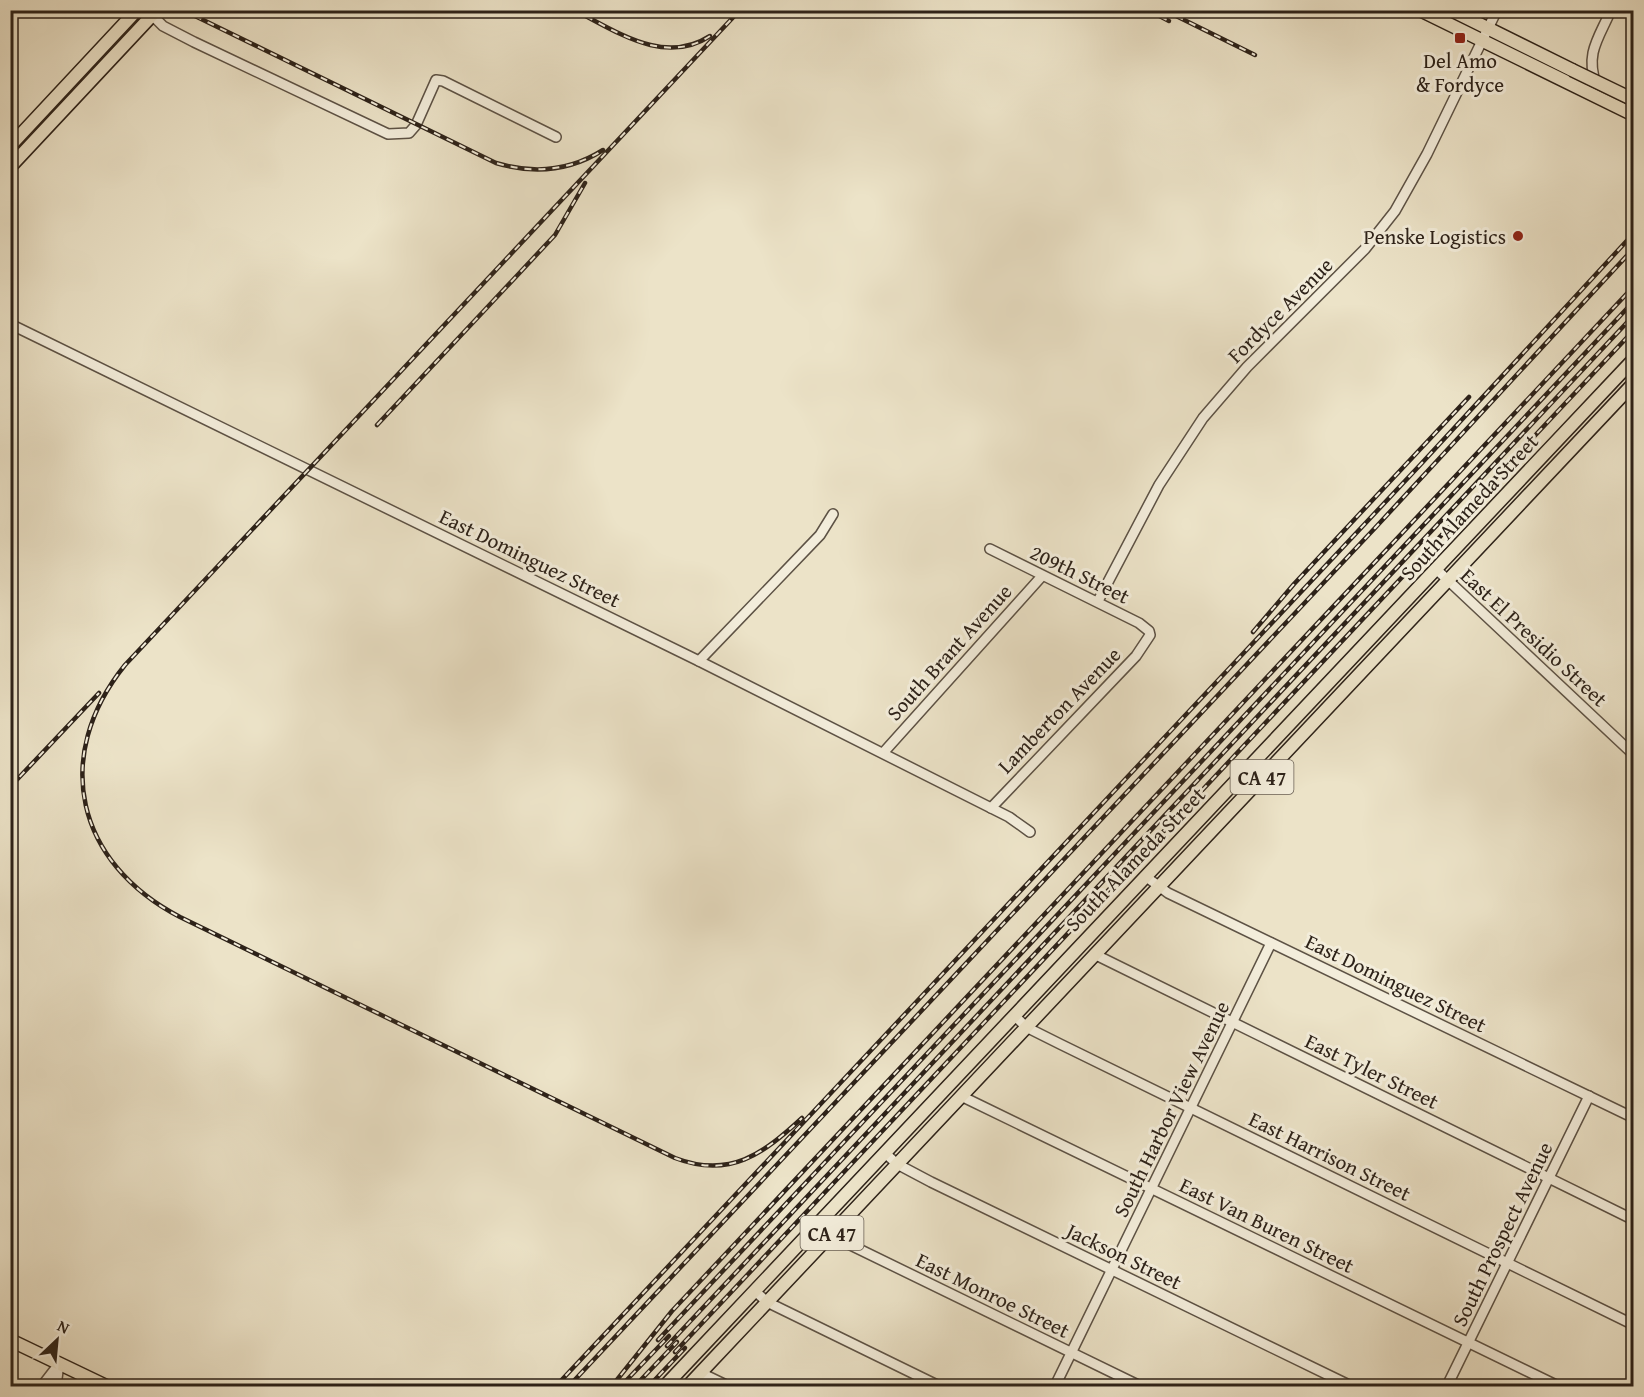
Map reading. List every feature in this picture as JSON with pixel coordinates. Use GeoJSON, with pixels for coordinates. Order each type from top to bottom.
{"type":"FeatureCollection","features":[{"type":"Feature","properties":{"kind":"main road"},"geometry":{"type":"LineString","coordinates":[[10,146],[137,10]]}},
{"type":"Feature","properties":{"kind":"main road"},"geometry":{"type":"LineString","coordinates":[[1420,10],[1634,115]]}},
{"type":"Feature","properties":{"kind":"main road"},"geometry":{"type":"LineString","coordinates":[[1451,10],[1634,101]]}},
{"type":"Feature","properties":{"kind":"main road"},"geometry":{"type":"LineString","coordinates":[[10,167],[152,12]]}},
{"type":"Feature","properties":{"kind":"main road","name":"South Alameda Street"},"geometry":{"type":"LineString","coordinates":[[665,1386],[1145,876],[1632,364]]}},
{"type":"Feature","properties":{"kind":"main road","name":"South Alameda Street"},"geometry":{"type":"LineString","coordinates":[[688,1386],[1634,383]]}},
{"type":"Feature","properties":{"kind":"main road"},"geometry":{"type":"LineString","coordinates":[[1356,656],[1368,667]]}},
{"type":"Feature","properties":{"kind":"main road"},"geometry":{"type":"LineString","coordinates":[[10,1340],[106,1386]]}},
{"type":"Feature","properties":{"kind":"street","name":"Fordyce Avenue"},"geometry":{"type":"LineString","coordinates":[[1098,601],[1160,485],[1203,418],[1247,368],[1358,256],[1395,211],[1427,154],[1497,10]]}},
{"type":"Feature","properties":{"kind":"street"},"geometry":{"type":"LineString","coordinates":[[1611,10],[1590,57],[1591,68],[1597,85],[1634,101]]}},
{"type":"Feature","properties":{"kind":"street"},"geometry":{"type":"LineString","coordinates":[[152,12],[163,26],[388,134],[409,133],[416,124],[436,80],[443,81],[556,137]]}},
{"type":"Feature","properties":{"kind":"street","name":"East Dominguez Street"},"geometry":{"type":"LineString","coordinates":[[10,324],[699,661],[991,808],[1030,832]]}},
{"type":"Feature","properties":{"kind":"street"},"geometry":{"type":"LineString","coordinates":[[699,661],[820,536],[832,514]]}},
{"type":"Feature","properties":{"kind":"street","name":"209th Street"},"geometry":{"type":"LineString","coordinates":[[990,549],[1098,601],[1146,627],[1150,635]]}},
{"type":"Feature","properties":{"kind":"street","name":"East El Presidio Street"},"geometry":{"type":"LineString","coordinates":[[1436,569],[1634,755]]}},
{"type":"Feature","properties":{"kind":"street","name":"South Brant Avenue"},"geometry":{"type":"LineString","coordinates":[[883,753],[1042,576]]}},
{"type":"Feature","properties":{"kind":"street","name":"Lamberton Avenue"},"geometry":{"type":"LineString","coordinates":[[991,808],[1136,656],[1150,635]]}},
{"type":"Feature","properties":{"kind":"street","name":"East Dominguez Street"},"geometry":{"type":"LineString","coordinates":[[1145,876],[1157,887],[1634,1118]]}},
{"type":"Feature","properties":{"kind":"street","name":"South Harbor View Avenue"},"geometry":{"type":"LineString","coordinates":[[1055,1386],[1271,943]]}},
{"type":"Feature","properties":{"kind":"street","name":"East Tyler Street"},"geometry":{"type":"LineString","coordinates":[[1094,954],[1634,1220]]}},
{"type":"Feature","properties":{"kind":"street","name":"East Harrison Street"},"geometry":{"type":"LineString","coordinates":[[1014,1015],[1026,1027],[1634,1325]]}},
{"type":"Feature","properties":{"kind":"street","name":"East Van Buren Street"},"geometry":{"type":"LineString","coordinates":[[961,1096],[1558,1386]]}},
{"type":"Feature","properties":{"kind":"street","name":"South Prospect Avenue"},"geometry":{"type":"LineString","coordinates":[[1448,1386],[1588,1096]]}},
{"type":"Feature","properties":{"kind":"street","name":"Jackson Street"},"geometry":{"type":"LineString","coordinates":[[885,1153],[897,1164],[1351,1386]]}},
{"type":"Feature","properties":{"kind":"street","name":"East Monroe Street"},"geometry":{"type":"LineString","coordinates":[[830,1235],[1140,1386]]}},
{"type":"Feature","properties":{"kind":"street"},"geometry":{"type":"LineString","coordinates":[[754,1291],[767,1302],[939,1386]]}},
{"type":"Feature","properties":{"kind":"street"},"geometry":{"type":"LineString","coordinates":[[42,1386],[59,1364]]}},
{"type":"Feature","properties":{"kind":"street"},"geometry":{"type":"LineString","coordinates":[[56,1386],[59,1364]]}},
{"type":"Feature","properties":{"kind":"street"},"geometry":{"type":"LineString","coordinates":[[701,1373],[728,1386]]}},
{"type":"Feature","properties":{"kind":"railway"},"geometry":{"type":"LineString","coordinates":[[574,10],[623,35],[658,46],[675,48],[693,44],[710,36]]}},
{"type":"Feature","properties":{"kind":"railway"},"geometry":{"type":"LineString","coordinates":[[740,10],[125,665],[102,700],[88,736],[82,771],[86,805],[97,838],[117,868],[145,894],[180,917],[675,1158],[695,1164],[713,1166],[729,1164],[759,1152],[802,1118]]}},
{"type":"Feature","properties":{"kind":"railway"},"geometry":{"type":"LineString","coordinates":[[1148,10],[1169,21]]}},
{"type":"Feature","properties":{"kind":"railway"},"geometry":{"type":"LineString","coordinates":[[1164,10],[1255,55]]}},
{"type":"Feature","properties":{"kind":"railway"},"geometry":{"type":"LineString","coordinates":[[195,16],[496,163],[524,169],[551,168],[578,162],[603,150]]}},
{"type":"Feature","properties":{"kind":"railway"},"geometry":{"type":"LineString","coordinates":[[377,425],[555,235],[585,183]]}},
{"type":"Feature","properties":{"kind":"railway"},"geometry":{"type":"LineString","coordinates":[[556,1386],[1421,464],[1634,233]]}},
{"type":"Feature","properties":{"kind":"railway"},"geometry":{"type":"LineString","coordinates":[[569,1386],[1375,528],[1634,248]]}},
{"type":"Feature","properties":{"kind":"railway"},"geometry":{"type":"LineString","coordinates":[[612,1386],[672,1311],[1634,286]]}},
{"type":"Feature","properties":{"kind":"railway"},"geometry":{"type":"LineString","coordinates":[[658,1340],[1634,301]]}},
{"type":"Feature","properties":{"kind":"railway"},"geometry":{"type":"LineString","coordinates":[[667,1346],[1634,315]]}},
{"type":"Feature","properties":{"kind":"railway"},"geometry":{"type":"LineString","coordinates":[[675,1352],[1634,330]]}},
{"type":"Feature","properties":{"kind":"railway"},"geometry":{"type":"LineString","coordinates":[[1253,632],[1294,584],[1469,397]]}},
{"type":"Feature","properties":{"kind":"railway"},"geometry":{"type":"LineString","coordinates":[[10,787],[99,693]]}},
{"type":"Feature","properties":{"kind":"railway"},"geometry":{"type":"LineString","coordinates":[[621,1386],[669,1336]]}},
{"type":"Feature","properties":{"kind":"railway"},"geometry":{"type":"LineString","coordinates":[[635,1386],[677,1342]]}},
{"type":"Feature","properties":{"kind":"railway"},"geometry":{"type":"LineString","coordinates":[[649,1386],[685,1348]]}},
{"type":"Feature","properties":{"kind":"place","name":"Del Amo & Fordyce"},"geometry":{"type":"Point","coordinates":[1460,38]}},
{"type":"Feature","properties":{"kind":"place","name":"Penske Logistics"},"geometry":{"type":"Point","coordinates":[1518,236]}}]}
